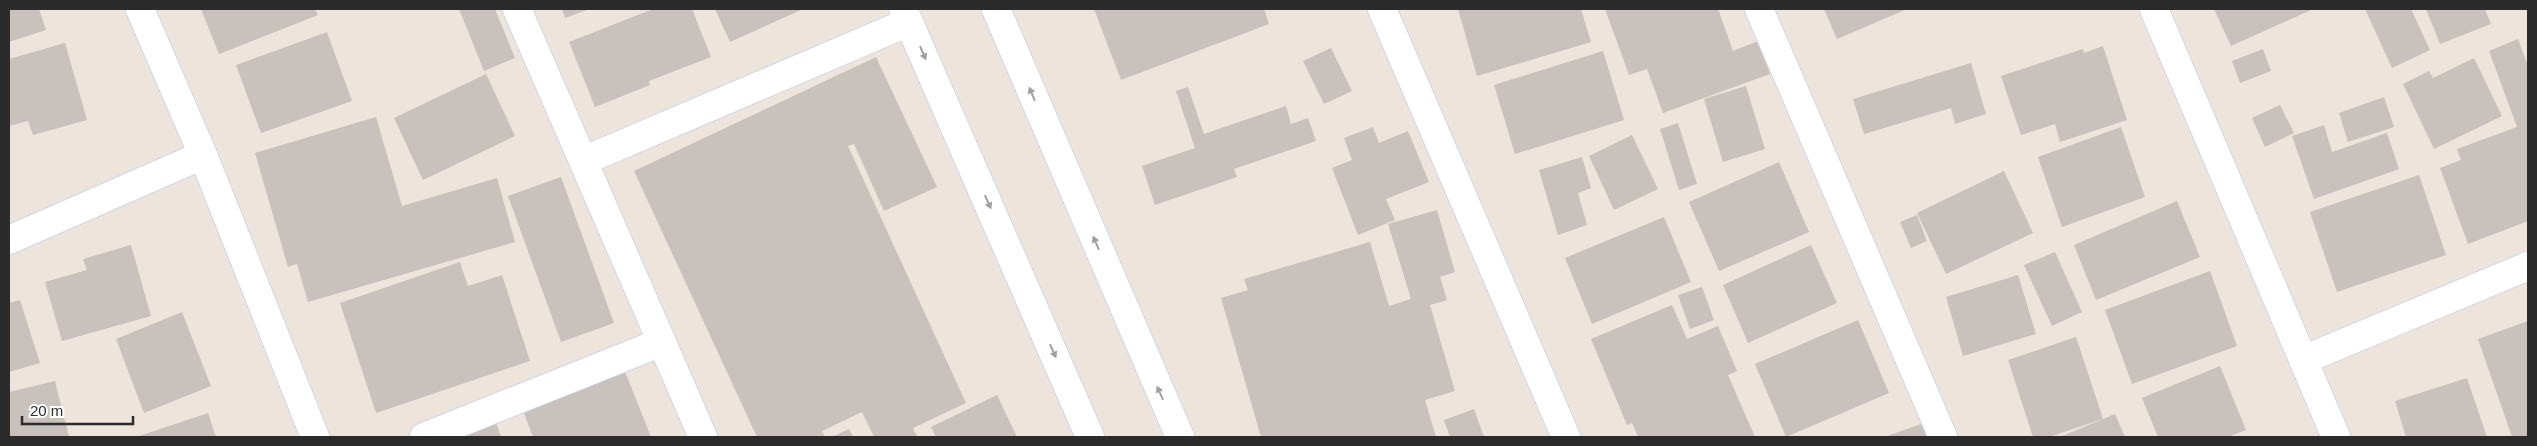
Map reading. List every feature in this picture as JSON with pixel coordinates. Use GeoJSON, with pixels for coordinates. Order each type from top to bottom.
{"type":"FeatureCollection","features":[{"type":"Feature","properties":{"kind":"street"},"geometry":{"type":"LineString","coordinates":[[140,9],[203,155],[315,437]]}},
{"type":"Feature","properties":{"kind":"street"},"geometry":{"type":"LineString","coordinates":[[517,9],[703,437]]}},
{"type":"Feature","properties":{"kind":"street"},"geometry":{"type":"LineString","coordinates":[[996,9],[1180,437]]}},
{"type":"Feature","properties":{"kind":"street"},"geometry":{"type":"LineString","coordinates":[[1382,9],[1566,437]]}},
{"type":"Feature","properties":{"kind":"street"},"geometry":{"type":"LineString","coordinates":[[1758,9],[1943,437]]}},
{"type":"Feature","properties":{"kind":"street"},"geometry":{"type":"LineString","coordinates":[[2154,9],[2336,437]]}},
{"type":"Feature","properties":{"kind":"street"},"geometry":{"type":"LineString","coordinates":[[583,161],[906,15],[1090,437]]}},
{"type":"Feature","properties":{"kind":"street"},"geometry":{"type":"LineString","coordinates":[[9,240],[203,155]]}},
{"type":"Feature","properties":{"kind":"street"},"geometry":{"type":"LineString","coordinates":[[2303,360],[2528,266]]}},
{"type":"Feature","properties":{"kind":"street"},"geometry":{"type":"LineString","coordinates":[[424,437],[662,342]]}},
{"type":"Feature","properties":{"kind":"building"},"geometry":{"type":"Polygon","coordinates":[[[9,9],[39,9],[46,30],[9,42],[9,9]]]}},
{"type":"Feature","properties":{"kind":"building"},"geometry":{"type":"Polygon","coordinates":[[[201,9],[315,9],[318,15],[219,54],[201,9]]]}},
{"type":"Feature","properties":{"kind":"building"},"geometry":{"type":"Polygon","coordinates":[[[459,9],[495,9],[515,58],[484,71],[459,9]]]}},
{"type":"Feature","properties":{"kind":"building"},"geometry":{"type":"Polygon","coordinates":[[[562,9],[589,9],[565,18],[562,9]]]}},
{"type":"Feature","properties":{"kind":"building"},"geometry":{"type":"Polygon","coordinates":[[[653,9],[692,9],[711,57],[649,81],[650,85],[595,107],[569,42],[653,9]]]}},
{"type":"Feature","properties":{"kind":"building"},"geometry":{"type":"Polygon","coordinates":[[[715,9],[803,9],[730,42],[715,9]]]}},
{"type":"Feature","properties":{"kind":"building"},"geometry":{"type":"Polygon","coordinates":[[[1094,9],[1264,9],[1269,24],[1121,80],[1094,9]]]}},
{"type":"Feature","properties":{"kind":"building"},"geometry":{"type":"Polygon","coordinates":[[[1458,9],[1581,9],[1591,42],[1477,76],[1458,9]]]}},
{"type":"Feature","properties":{"kind":"building"},"geometry":{"type":"Polygon","coordinates":[[[1605,9],[1718,9],[1733,51],[1758,41],[1770,74],[1663,113],[1647,69],[1629,75],[1605,9]]]}},
{"type":"Feature","properties":{"kind":"building"},"geometry":{"type":"Polygon","coordinates":[[[1824,9],[1907,9],[1837,39],[1824,9]]]}},
{"type":"Feature","properties":{"kind":"building"},"geometry":{"type":"Polygon","coordinates":[[[2214,9],[2313,9],[2231,46],[2214,9]]]}},
{"type":"Feature","properties":{"kind":"building"},"geometry":{"type":"Polygon","coordinates":[[[2365,9],[2411,9],[2430,50],[2392,68],[2365,9]]]}},
{"type":"Feature","properties":{"kind":"building"},"geometry":{"type":"Polygon","coordinates":[[[2426,9],[2485,9],[2491,24],[2440,44],[2426,9]]]}},
{"type":"Feature","properties":{"kind":"building"},"geometry":{"type":"Polygon","coordinates":[[[327,32],[352,101],[261,133],[236,65],[327,32]]]}},
{"type":"Feature","properties":{"kind":"building"},"geometry":{"type":"Polygon","coordinates":[[[2518,39],[2528,66],[2528,221],[2468,244],[2440,168],[2461,160],[2457,149],[2517,127],[2489,51],[2518,39]]]}},
{"type":"Feature","properties":{"kind":"building"},"geometry":{"type":"Polygon","coordinates":[[[65,43],[87,120],[33,135],[28,121],[9,126],[9,59],[65,43]]]}},
{"type":"Feature","properties":{"kind":"building"},"geometry":{"type":"Polygon","coordinates":[[[2103,46],[2127,120],[2060,142],[2055,124],[2021,135],[2001,76],[2083,49],[2084,53],[2103,46]]]}},
{"type":"Feature","properties":{"kind":"building"},"geometry":{"type":"Polygon","coordinates":[[[1331,48],[1352,91],[1324,104],[1303,61],[1331,48]]]}},
{"type":"Feature","properties":{"kind":"building"},"geometry":{"type":"Polygon","coordinates":[[[2263,49],[2271,71],[2240,83],[2232,61],[2263,49]]]}},
{"type":"Feature","properties":{"kind":"building"},"geometry":{"type":"Polygon","coordinates":[[[1603,51],[1624,120],[1515,154],[1494,85],[1603,51]]]}},
{"type":"Feature","properties":{"kind":"building"},"geometry":{"type":"Polygon","coordinates":[[[876,57],[937,187],[884,211],[854,144],[848,146],[966,403],[913,428],[917,437],[874,437],[862,412],[822,431],[825,437],[757,437],[634,171],[876,57]]]}},
{"type":"Feature","properties":{"kind":"building"},"geometry":{"type":"Polygon","coordinates":[[[2474,58],[2502,116],[2434,149],[2403,84],[2429,71],[2433,78],[2474,58]]]}},
{"type":"Feature","properties":{"kind":"building"},"geometry":{"type":"Polygon","coordinates":[[[1971,63],[1986,114],[1955,124],[1951,108],[1864,134],[1853,99],[1971,63]]]}},
{"type":"Feature","properties":{"kind":"building"},"geometry":{"type":"Polygon","coordinates":[[[486,74],[515,136],[423,180],[394,118],[486,74]]]}},
{"type":"Feature","properties":{"kind":"building"},"geometry":{"type":"Polygon","coordinates":[[[1746,86],[1765,149],[1723,162],[1704,99],[1746,86]]]}},
{"type":"Feature","properties":{"kind":"building"},"geometry":{"type":"Polygon","coordinates":[[[1188,87],[1204,134],[1286,106],[1291,124],[1308,118],[1316,141],[1234,169],[1237,177],[1155,205],[1142,166],[1195,148],[1176,91],[1188,87]]]}},
{"type":"Feature","properties":{"kind":"building"},"geometry":{"type":"Polygon","coordinates":[[[2384,97],[2394,127],[2348,142],[2339,113],[2384,97]]]}},
{"type":"Feature","properties":{"kind":"building"},"geometry":{"type":"Polygon","coordinates":[[[2280,105],[2294,133],[2265,147],[2252,118],[2280,105]]]}},
{"type":"Feature","properties":{"kind":"building"},"geometry":{"type":"Polygon","coordinates":[[[376,117],[402,206],[497,178],[515,242],[308,302],[297,264],[288,267],[255,153],[376,117]]]}},
{"type":"Feature","properties":{"kind":"building"},"geometry":{"type":"Polygon","coordinates":[[[1678,123],[1697,184],[1679,190],[1660,129],[1678,123]]]}},
{"type":"Feature","properties":{"kind":"building"},"geometry":{"type":"Polygon","coordinates":[[[2324,125],[2332,152],[2387,133],[2399,169],[2314,199],[2292,136],[2324,125]]]}},
{"type":"Feature","properties":{"kind":"building"},"geometry":{"type":"Polygon","coordinates":[[[1373,127],[1379,143],[1408,131],[1429,182],[1386,199],[1395,220],[1358,235],[1332,168],[1352,160],[1344,138],[1373,127]]]}},
{"type":"Feature","properties":{"kind":"building"},"geometry":{"type":"Polygon","coordinates":[[[2121,127],[2145,197],[2062,227],[2038,157],[2121,127]]]}},
{"type":"Feature","properties":{"kind":"building"},"geometry":{"type":"Polygon","coordinates":[[[1632,135],[1658,189],[1614,210],[1589,156],[1632,135]]]}},
{"type":"Feature","properties":{"kind":"building"},"geometry":{"type":"Polygon","coordinates":[[[1582,157],[1591,188],[1578,193],[1587,225],[1558,235],[1539,170],[1582,157]]]}},
{"type":"Feature","properties":{"kind":"building"},"geometry":{"type":"Polygon","coordinates":[[[1779,162],[1809,232],[1719,271],[1689,202],[1779,162]]]}},
{"type":"Feature","properties":{"kind":"building"},"geometry":{"type":"Polygon","coordinates":[[[2004,171],[2033,233],[1946,274],[1917,213],[2004,171]]]}},
{"type":"Feature","properties":{"kind":"building"},"geometry":{"type":"Polygon","coordinates":[[[2419,175],[2446,255],[2337,292],[2310,212],[2419,175]]]}},
{"type":"Feature","properties":{"kind":"building"},"geometry":{"type":"Polygon","coordinates":[[[561,177],[614,323],[561,342],[508,196],[561,177]]]}},
{"type":"Feature","properties":{"kind":"building"},"geometry":{"type":"Polygon","coordinates":[[[2177,201],[2200,257],[2096,300],[2074,245],[2177,201]]]}},
{"type":"Feature","properties":{"kind":"building"},"geometry":{"type":"Polygon","coordinates":[[[1437,210],[1455,272],[1440,277],[1447,300],[1430,305],[1455,391],[1425,400],[1436,437],[1261,437],[1221,298],[1248,290],[1244,279],[1370,242],[1389,306],[1411,299],[1388,224],[1437,210]]]}},
{"type":"Feature","properties":{"kind":"building"},"geometry":{"type":"Polygon","coordinates":[[[1917,215],[1927,241],[1911,248],[1900,222],[1917,215]]]}},
{"type":"Feature","properties":{"kind":"building"},"geometry":{"type":"Polygon","coordinates":[[[1664,217],[1691,282],[1592,324],[1565,258],[1664,217]]]}},
{"type":"Feature","properties":{"kind":"building"},"geometry":{"type":"Polygon","coordinates":[[[131,245],[151,316],[62,341],[45,282],[87,270],[83,259],[131,245]]]}},
{"type":"Feature","properties":{"kind":"building"},"geometry":{"type":"Polygon","coordinates":[[[1811,245],[1837,303],[1748,343],[1723,285],[1811,245]]]}},
{"type":"Feature","properties":{"kind":"building"},"geometry":{"type":"Polygon","coordinates":[[[2055,252],[2082,312],[2052,326],[2024,265],[2055,252]]]}},
{"type":"Feature","properties":{"kind":"building"},"geometry":{"type":"Polygon","coordinates":[[[460,262],[468,286],[502,275],[530,361],[376,413],[340,303],[460,262]]]}},
{"type":"Feature","properties":{"kind":"building"},"geometry":{"type":"Polygon","coordinates":[[[2210,271],[2237,346],[2132,384],[2105,310],[2210,271]]]}},
{"type":"Feature","properties":{"kind":"building"},"geometry":{"type":"Polygon","coordinates":[[[2018,275],[2036,334],[1963,356],[1946,297],[2018,275]]]}},
{"type":"Feature","properties":{"kind":"building"},"geometry":{"type":"Polygon","coordinates":[[[1702,287],[1714,320],[1690,329],[1678,295],[1702,287]]]}},
{"type":"Feature","properties":{"kind":"building"},"geometry":{"type":"Polygon","coordinates":[[[20,300],[40,363],[9,372],[9,303],[20,300]]]}},
{"type":"Feature","properties":{"kind":"building"},"geometry":{"type":"Polygon","coordinates":[[[1672,305],[1687,339],[1718,326],[1737,371],[1728,375],[1755,437],[1638,437],[1632,423],[1627,425],[1591,339],[1672,305]]]}},
{"type":"Feature","properties":{"kind":"building"},"geometry":{"type":"Polygon","coordinates":[[[182,312],[211,386],[144,413],[116,339],[182,312]]]}},
{"type":"Feature","properties":{"kind":"building"},"geometry":{"type":"Polygon","coordinates":[[[1858,320],[1889,393],[1786,437],[1755,364],[1858,320]]]}},
{"type":"Feature","properties":{"kind":"building"},"geometry":{"type":"Polygon","coordinates":[[[2528,321],[2528,437],[2512,437],[2478,339],[2528,321]]]}},
{"type":"Feature","properties":{"kind":"building"},"geometry":{"type":"Polygon","coordinates":[[[2076,337],[2103,419],[2049,437],[2033,437],[2008,360],[2076,337]]]}},
{"type":"Feature","properties":{"kind":"building"},"geometry":{"type":"Polygon","coordinates":[[[620,359],[651,437],[533,437],[519,400],[620,359]]]}},
{"type":"Feature","properties":{"kind":"building"},"geometry":{"type":"Polygon","coordinates":[[[2220,366],[2246,430],[2228,437],[2158,437],[2142,398],[2220,366]]]}},
{"type":"Feature","properties":{"kind":"building"},"geometry":{"type":"Polygon","coordinates":[[[2467,378],[2487,437],[2406,437],[2395,401],[2467,378]]]}},
{"type":"Feature","properties":{"kind":"building"},"geometry":{"type":"Polygon","coordinates":[[[55,381],[69,437],[9,437],[9,392],[55,381]]]}},
{"type":"Feature","properties":{"kind":"building"},"geometry":{"type":"Polygon","coordinates":[[[997,395],[1017,437],[936,437],[931,427],[997,395]]]}},
{"type":"Feature","properties":{"kind":"building"},"geometry":{"type":"Polygon","coordinates":[[[1474,409],[1484,437],[1450,437],[1444,420],[1474,409]]]}},
{"type":"Feature","properties":{"kind":"building"},"geometry":{"type":"Polygon","coordinates":[[[208,413],[216,437],[136,437],[208,413]]]}},
{"type":"Feature","properties":{"kind":"building"},"geometry":{"type":"Polygon","coordinates":[[[2115,414],[2125,437],[2060,437],[2115,414]]]}},
{"type":"Feature","properties":{"kind":"building"},"geometry":{"type":"Polygon","coordinates":[[[495,420],[501,437],[447,437],[495,420]]]}},
{"type":"Feature","properties":{"kind":"building"},"geometry":{"type":"Polygon","coordinates":[[[1927,422],[1933,437],[1884,437],[1927,422]]]}},
{"type":"Feature","properties":{"kind":"building"},"geometry":{"type":"Polygon","coordinates":[[[849,429],[853,437],[832,437],[849,429]]]}}]}
